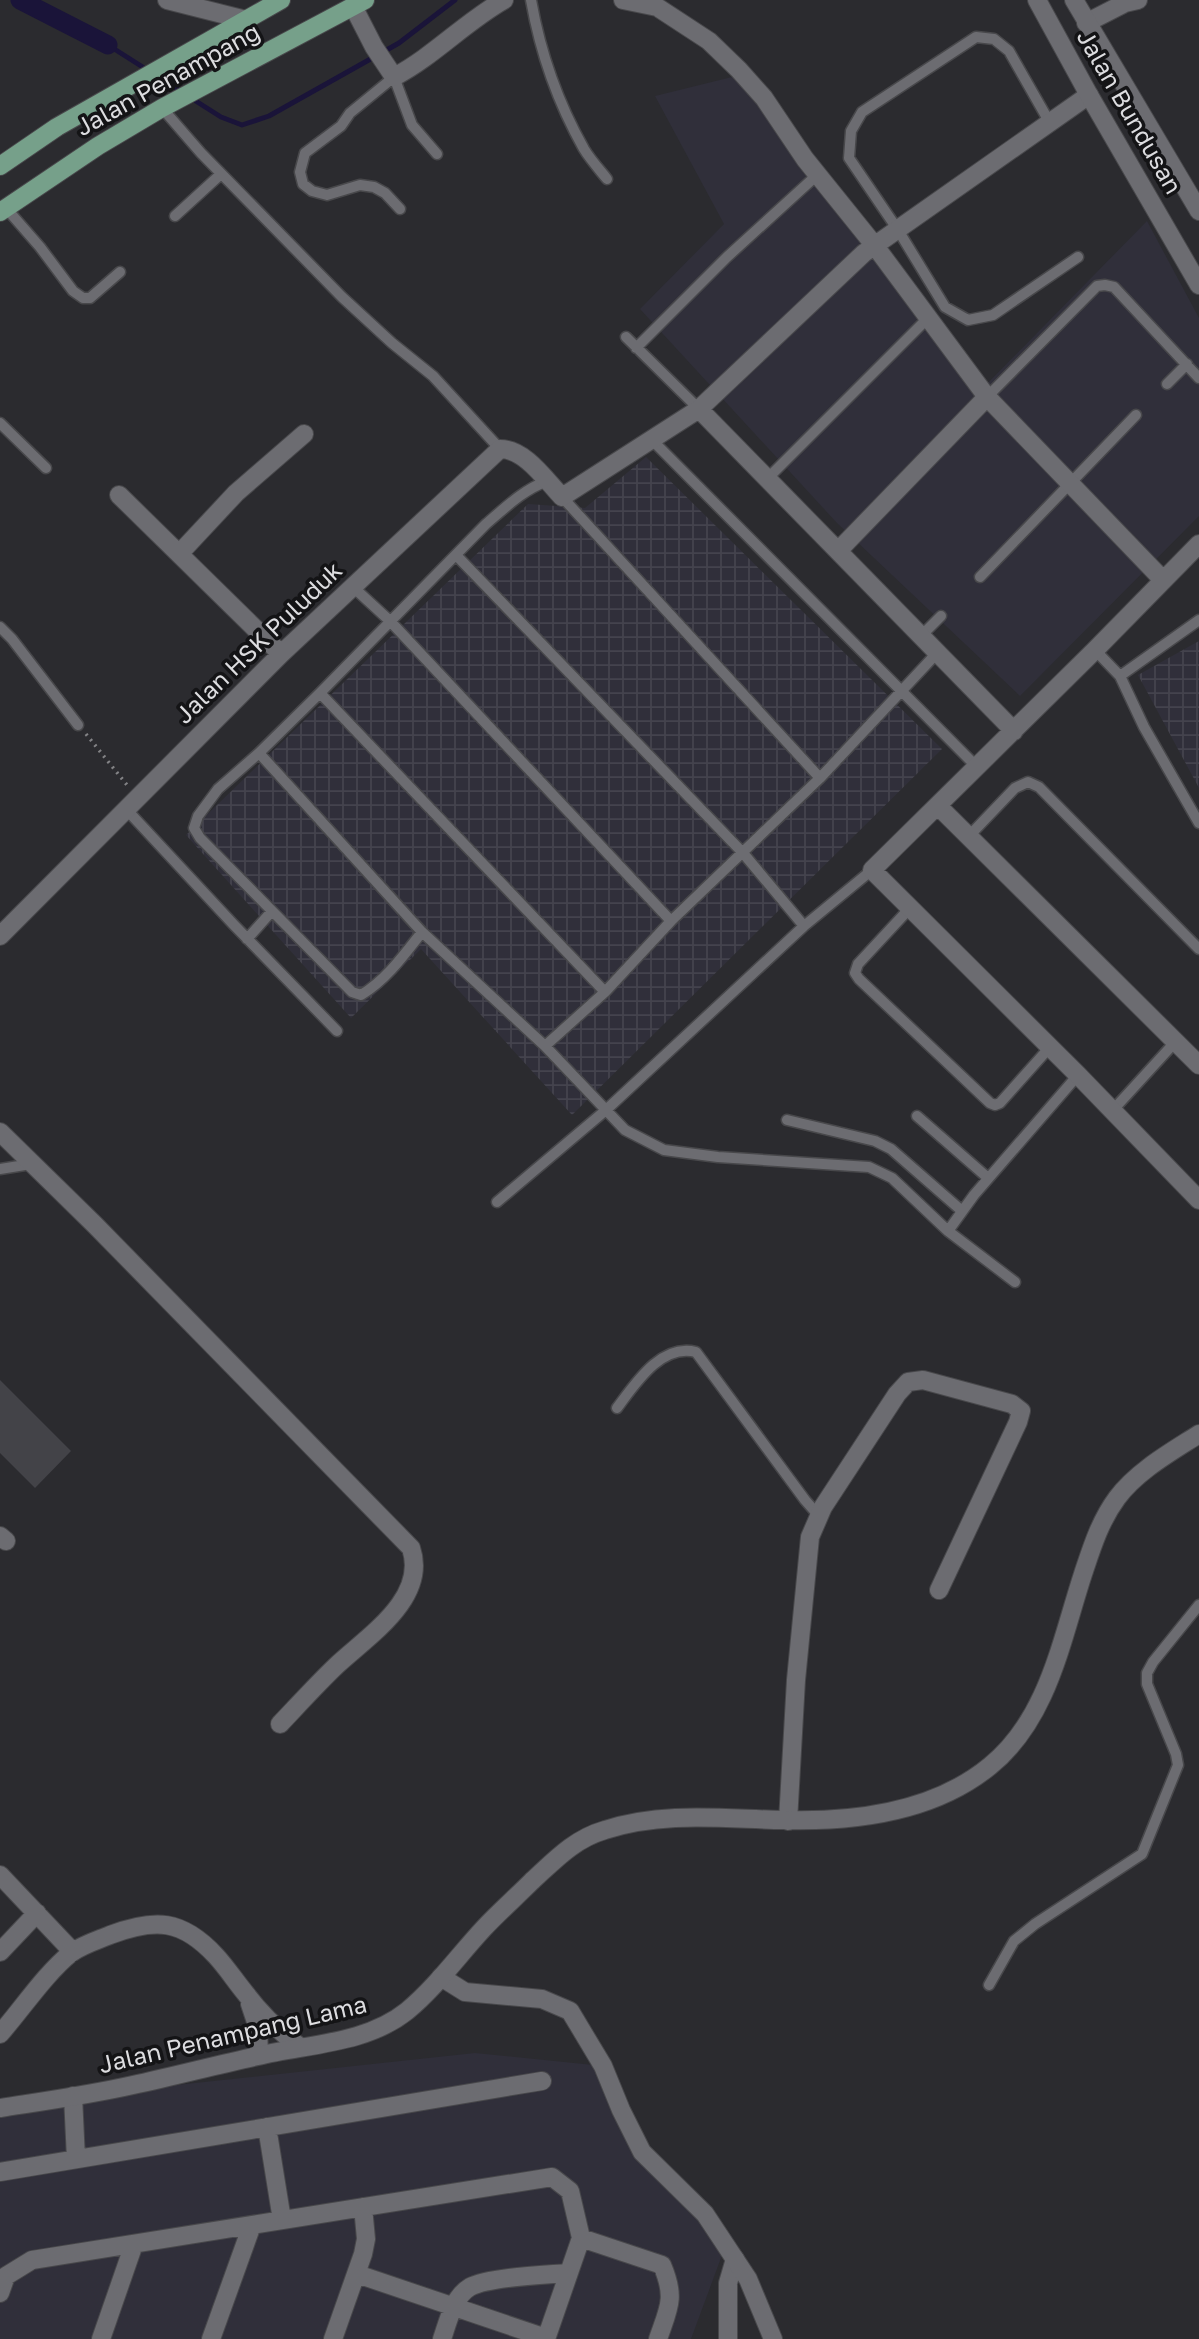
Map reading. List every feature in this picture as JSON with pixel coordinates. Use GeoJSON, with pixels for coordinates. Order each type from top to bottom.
{"type":"FeatureCollection","features":[{"type":"Feature","properties":{"kind":"main road","name":"Jalan Penampang"},"geometry":{"type":"LineString","coordinates":[[0,166],[57,127],[281,0]]}},
{"type":"Feature","properties":{"kind":"main road","name":"Jalan Penampang"},"geometry":{"type":"LineString","coordinates":[[3,210],[98,146],[168,104],[359,4]]}},
{"type":"Feature","properties":{"kind":"street"},"geometry":{"type":"LineString","coordinates":[[167,0],[246,20]]}},
{"type":"Feature","properties":{"kind":"street"},"geometry":{"type":"LineString","coordinates":[[359,4],[374,47],[391,72],[440,47],[479,14],[504,0]]}},
{"type":"Feature","properties":{"kind":"street"},"geometry":{"type":"LineString","coordinates":[[624,0],[657,7],[709,41],[764,98],[817,175],[875,246],[987,397],[1163,580]]}},
{"type":"Feature","properties":{"kind":"street","name":"Jalan Bundusan"},"geometry":{"type":"LineString","coordinates":[[1037,0],[1199,285]]}},
{"type":"Feature","properties":{"kind":"street","name":"Jalan Bundusan"},"geometry":{"type":"LineString","coordinates":[[1074,0],[1199,211]]}},
{"type":"Feature","properties":{"kind":"street"},"geometry":{"type":"LineString","coordinates":[[1086,23],[1125,3],[1139,0]]}},
{"type":"Feature","properties":{"kind":"street"},"geometry":{"type":"LineString","coordinates":[[213,38],[215,13]]}},
{"type":"Feature","properties":{"kind":"street"},"geometry":{"type":"LineString","coordinates":[[500,449],[510,449],[520,454],[562,497],[699,409],[864,253],[1089,95]]}},
{"type":"Feature","properties":{"kind":"street"},"geometry":{"type":"LineString","coordinates":[[838,551],[987,397]]}},
{"type":"Feature","properties":{"kind":"street"},"geometry":{"type":"LineString","coordinates":[[699,409],[1014,731]]}},
{"type":"Feature","properties":{"kind":"street"},"geometry":{"type":"LineString","coordinates":[[179,554],[236,493],[304,435]]}},
{"type":"Feature","properties":{"kind":"street","name":"Jalan HSK Puluduk"},"geometry":{"type":"LineString","coordinates":[[0,936],[281,654],[500,449]]}},
{"type":"Feature","properties":{"kind":"street"},"geometry":{"type":"LineString","coordinates":[[119,495],[281,654]]}},
{"type":"Feature","properties":{"kind":"street"},"geometry":{"type":"LineString","coordinates":[[1199,544],[872,870],[1113,1110],[1199,1200]]}},
{"type":"Feature","properties":{"kind":"street"},"geometry":{"type":"LineString","coordinates":[[938,806],[1177,1040],[1199,1065]]}},
{"type":"Feature","properties":{"kind":"street"},"geometry":{"type":"LineString","coordinates":[[0,1132],[95,1225],[411,1548],[415,1558],[414,1572],[405,1596],[391,1617],[336,1666],[280,1724]]}},
{"type":"Feature","properties":{"kind":"street"},"geometry":{"type":"LineString","coordinates":[[788,1821],[796,1681],[810,1537],[819,1516],[897,1394],[908,1382],[923,1380],[1012,1404],[1021,1411],[979,1508],[939,1590]]}},
{"type":"Feature","properties":{"kind":"street","name":"Jalan Penampang Lama"},"geometry":{"type":"LineString","coordinates":[[0,2108],[143,2083],[259,2055],[373,2032],[405,2012],[441,1977],[485,1927],[560,1855],[582,1838],[609,1828],[671,1817],[709,1816],[788,1821],[846,1818],[913,1807],[965,1783],[1014,1744],[1045,1692],[1091,1551],[1105,1516],[1119,1495],[1159,1460],[1199,1434]]}},
{"type":"Feature","properties":{"kind":"street"},"geometry":{"type":"LineString","coordinates":[[0,1875],[73,1952]]}},
{"type":"Feature","properties":{"kind":"street"},"geometry":{"type":"LineString","coordinates":[[0,1952],[37,1913]]}},
{"type":"Feature","properties":{"kind":"street"},"geometry":{"type":"LineString","coordinates":[[0,2034],[73,1952],[146,1923],[171,1925],[194,1935],[216,1956],[248,1997],[285,2036],[300,2047]]}},
{"type":"Feature","properties":{"kind":"street"},"geometry":{"type":"LineString","coordinates":[[441,1977],[465,1992],[542,1998],[569,2011],[603,2066],[642,2152],[705,2214],[748,2279],[773,2339]]}},
{"type":"Feature","properties":{"kind":"street"},"geometry":{"type":"LineString","coordinates":[[248,1997],[258,2028],[259,2055]]}},
{"type":"Feature","properties":{"kind":"street"},"geometry":{"type":"LineString","coordinates":[[0,2172],[542,2081]]}},
{"type":"Feature","properties":{"kind":"street"},"geometry":{"type":"LineString","coordinates":[[73,2096],[76,2159]]}},
{"type":"Feature","properties":{"kind":"street"},"geometry":{"type":"LineString","coordinates":[[267,2127],[282,2220]]}},
{"type":"Feature","properties":{"kind":"street"},"geometry":{"type":"LineString","coordinates":[[0,2293],[6,2276],[32,2260],[552,2177],[570,2191],[581,2238],[546,2338],[357,2274]]}},
{"type":"Feature","properties":{"kind":"street"},"geometry":{"type":"LineString","coordinates":[[333,2339],[357,2274],[366,2239],[363,2207]]}},
{"type":"Feature","properties":{"kind":"street"},"geometry":{"type":"LineString","coordinates":[[211,2339],[252,2225]]}},
{"type":"Feature","properties":{"kind":"street"},"geometry":{"type":"LineString","coordinates":[[581,2238],[662,2265],[669,2281],[672,2301],[658,2339]]}},
{"type":"Feature","properties":{"kind":"street"},"geometry":{"type":"LineString","coordinates":[[100,2339],[134,2244]]}},
{"type":"Feature","properties":{"kind":"street"},"geometry":{"type":"LineString","coordinates":[[728,2339],[727,2283],[735,2259]]}},
{"type":"Feature","properties":{"kind":"street"},"geometry":{"type":"LineString","coordinates":[[442,2339],[453,2306],[469,2287],[568,2273]]}},
{"type":"Feature","properties":{"kind":"lane"},"geometry":{"type":"LineString","coordinates":[[531,0],[537,33],[557,91],[585,150],[607,179]]}},
{"type":"Feature","properties":{"kind":"lane"},"geometry":{"type":"LineString","coordinates":[[1050,123],[1009,51],[994,39],[976,37],[862,113],[851,131],[849,158],[898,230],[945,307],[968,320],[993,315],[1078,257]]}},
{"type":"Feature","properties":{"kind":"lane"},"geometry":{"type":"LineString","coordinates":[[400,209],[385,193],[374,187],[360,185],[327,195],[312,191],[303,184],[300,172],[305,153],[341,126],[391,72],[412,125],[437,154]]}},
{"type":"Feature","properties":{"kind":"lane"},"geometry":{"type":"LineString","coordinates":[[168,104],[221,174],[366,321],[433,376],[500,449]]}},
{"type":"Feature","properties":{"kind":"lane"},"geometry":{"type":"LineString","coordinates":[[175,216],[221,174]]}},
{"type":"Feature","properties":{"kind":"lane"},"geometry":{"type":"LineString","coordinates":[[636,348],[727,257],[817,175]]}},
{"type":"Feature","properties":{"kind":"lane"},"geometry":{"type":"LineString","coordinates":[[3,210],[40,247],[73,290],[83,298],[90,298],[120,272]]}},
{"type":"Feature","properties":{"kind":"lane"},"geometry":{"type":"LineString","coordinates":[[987,397],[1097,286],[1105,285],[1114,287],[1199,378]]}},
{"type":"Feature","properties":{"kind":"lane"},"geometry":{"type":"LineString","coordinates":[[767,479],[928,318]]}},
{"type":"Feature","properties":{"kind":"lane"},"geometry":{"type":"LineString","coordinates":[[626,337],[699,409]]}},
{"type":"Feature","properties":{"kind":"lane"},"geometry":{"type":"LineString","coordinates":[[1167,384],[1187,364]]}},
{"type":"Feature","properties":{"kind":"lane"},"geometry":{"type":"LineString","coordinates":[[980,577],[1136,415]]}},
{"type":"Feature","properties":{"kind":"lane"},"geometry":{"type":"LineString","coordinates":[[0,423],[46,468]]}},
{"type":"Feature","properties":{"kind":"lane"},"geometry":{"type":"LineString","coordinates":[[651,439],[977,767]]}},
{"type":"Feature","properties":{"kind":"lane"},"geometry":{"type":"LineString","coordinates":[[422,932],[397,964],[361,995],[352,992],[200,838],[194,828],[198,816],[218,789],[259,753],[456,555],[515,498],[533,486],[547,481]]}},
{"type":"Feature","properties":{"kind":"lane"},"geometry":{"type":"LineString","coordinates":[[562,497],[821,778]]}},
{"type":"Feature","properties":{"kind":"lane"},"geometry":{"type":"LineString","coordinates":[[456,555],[743,853],[804,926]]}},
{"type":"Feature","properties":{"kind":"lane"},"geometry":{"type":"LineString","coordinates":[[352,586],[390,621],[671,921]]}},
{"type":"Feature","properties":{"kind":"lane"},"geometry":{"type":"LineString","coordinates":[[921,636],[941,616]]}},
{"type":"Feature","properties":{"kind":"lane"},"geometry":{"type":"LineString","coordinates":[[1120,676],[1198,621]]}},
{"type":"Feature","properties":{"kind":"lane"},"geometry":{"type":"LineString","coordinates":[[0,627],[79,725]]}},
{"type":"Feature","properties":{"kind":"lane"},"geometry":{"type":"LineString","coordinates":[[1095,650],[1120,676],[1144,727],[1199,823]]}},
{"type":"Feature","properties":{"kind":"lane"},"geometry":{"type":"LineString","coordinates":[[545,1046],[605,992],[671,921],[821,778],[937,653]]}},
{"type":"Feature","properties":{"kind":"lane"},"geometry":{"type":"LineString","coordinates":[[320,693],[605,992]]}},
{"type":"Feature","properties":{"kind":"lane"},"geometry":{"type":"LineString","coordinates":[[259,753],[422,932],[545,1046],[625,1130],[664,1150],[718,1157],[869,1167],[891,1178],[948,1231],[1015,1282]]}},
{"type":"Feature","properties":{"kind":"lane"},"geometry":{"type":"LineString","coordinates":[[970,835],[1015,788],[1028,782],[1039,787],[1199,949]]}},
{"type":"Feature","properties":{"kind":"lane"},"geometry":{"type":"LineString","coordinates":[[132,803],[247,939],[337,1031]]}},
{"type":"Feature","properties":{"kind":"lane"},"geometry":{"type":"LineString","coordinates":[[497,1202],[606,1110],[804,926],[872,870]]}},
{"type":"Feature","properties":{"kind":"lane"},"geometry":{"type":"LineString","coordinates":[[910,908],[858,964],[855,973],[859,979],[995,1105],[1000,1103],[1050,1047]]}},
{"type":"Feature","properties":{"kind":"lane"},"geometry":{"type":"LineString","coordinates":[[247,939],[272,911]]}},
{"type":"Feature","properties":{"kind":"lane"},"geometry":{"type":"LineString","coordinates":[[1113,1110],[1177,1040]]}},
{"type":"Feature","properties":{"kind":"lane"},"geometry":{"type":"LineString","coordinates":[[948,1231],[988,1178],[1078,1075]]}},
{"type":"Feature","properties":{"kind":"lane"},"geometry":{"type":"LineString","coordinates":[[917,1116],[988,1178]]}},
{"type":"Feature","properties":{"kind":"lane"},"geometry":{"type":"LineString","coordinates":[[787,1120],[875,1141],[891,1149],[962,1211]]}},
{"type":"Feature","properties":{"kind":"lane"},"geometry":{"type":"LineString","coordinates":[[0,1169],[31,1164]]}},
{"type":"Feature","properties":{"kind":"lane"},"geometry":{"type":"LineString","coordinates":[[617,1408],[639,1378],[668,1354],[678,1350],[696,1352],[819,1516]]}},
{"type":"Feature","properties":{"kind":"lane"},"geometry":{"type":"LineString","coordinates":[[989,1985],[1014,1941],[1035,1924],[1142,1854],[1178,1765],[1147,1684],[1147,1673],[1199,1605]]}},
{"type":"Feature","properties":{"kind":"path"},"geometry":{"type":"LineString","coordinates":[[79,725],[132,803]]}},
{"type":"Feature","properties":{"kind":"shaded area"},"geometry":{"type":"Polygon","coordinates":[[[736,76],[983,388],[1147,221],[1199,318],[1199,516],[1020,696],[837,523],[640,309],[724,224],[655,96],[736,76]]]}},
{"type":"Feature","properties":{"kind":"shaded area"},"geometry":{"type":"Polygon","coordinates":[[[646,457],[942,749],[572,1115],[421,949],[351,1018],[186,835],[528,504],[585,508],[646,457]]]}},
{"type":"Feature","properties":{"kind":"shaded area"},"geometry":{"type":"Polygon","coordinates":[[[1199,641],[1199,788],[1138,675],[1199,641]]]}},
{"type":"Feature","properties":{"kind":"shaded area"},"geometry":{"type":"Polygon","coordinates":[[[475,2053],[603,2066],[642,2152],[725,2247],[691,2339],[0,2339],[0,2109],[73,2096],[475,2053]]]}},
{"type":"Feature","properties":{"kind":"building"},"geometry":{"type":"Polygon","coordinates":[[[0,1380],[71,1451],[35,1488],[0,1453],[0,1380]]]}},
{"type":"Feature","properties":{"kind":"waterway"},"geometry":{"type":"LineString","coordinates":[[20,0],[108,45]]}},
{"type":"Feature","properties":{"kind":"waterway"},"geometry":{"type":"LineString","coordinates":[[191,98],[221,117],[242,125],[269,116],[399,43],[455,0]]}},
{"type":"Feature","properties":{"kind":"waterway"},"geometry":{"type":"LineString","coordinates":[[108,45],[182,92]]}}]}
